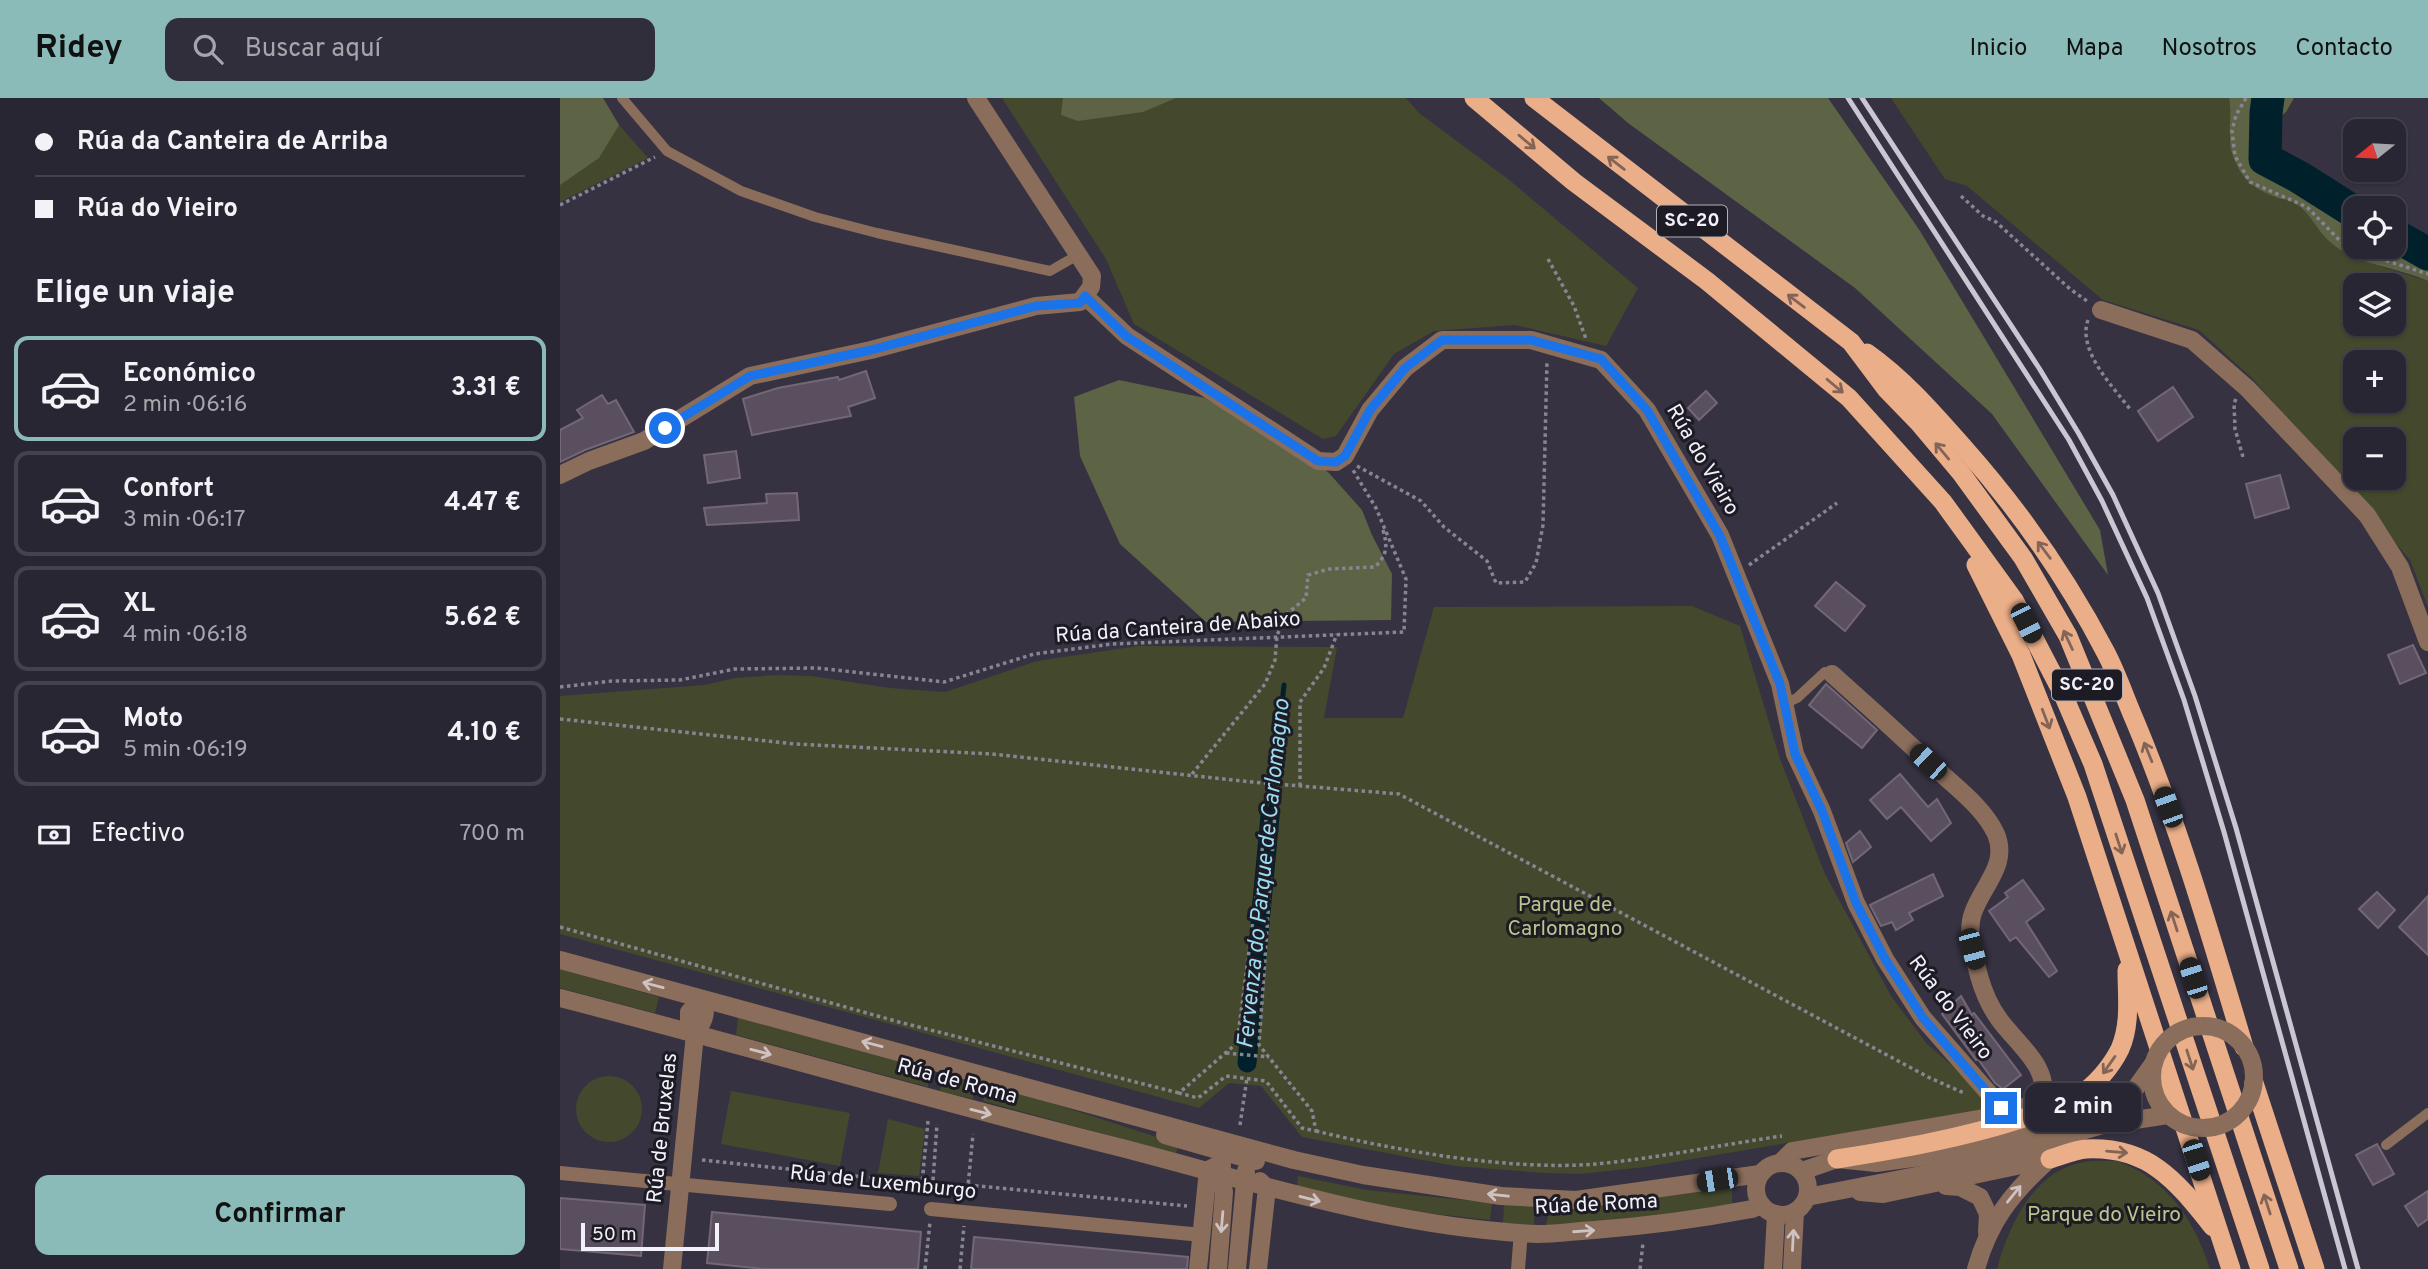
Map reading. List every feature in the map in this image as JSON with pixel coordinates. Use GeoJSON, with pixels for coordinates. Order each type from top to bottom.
{"type":"FeatureCollection","features":[{"type":"Feature","properties":{"kind":"highway","name":"SC-20"},"geometry":{"type":"LineString","coordinates":[[1474,98],[1574,182],[1707,281],[1849,398],[1943,502],[2014,600],[2062,692],[2093,764],[2260,1269]]}},
{"type":"Feature","properties":{"kind":"highway","name":"SC-20"},"geometry":{"type":"LineString","coordinates":[[1534,98],[1851,342],[1887,390],[1919,423],[1976,494],[2023,558],[2068,636],[2135,800],[2288,1269]]}},
{"type":"Feature","properties":{"kind":"highway"},"geometry":{"type":"LineString","coordinates":[[1851,342],[1912,389],[1983,470],[2050,559],[2107,654],[2149,755],[2196,885],[2244,1046]]}},
{"type":"Feature","properties":{"kind":"highway"},"geometry":{"type":"LineString","coordinates":[[1943,502],[2021,655],[2077,797],[2231,1269]]}},
{"type":"Feature","properties":{"kind":"highway"},"geometry":{"type":"LineString","coordinates":[[1837,1159],[1988,1130],[2062,1105],[2081,1095],[2107,1070],[2120,1049],[2128,1023],[2127,952]]}},
{"type":"Feature","properties":{"kind":"highway"},"geometry":{"type":"LineString","coordinates":[[2254,1083],[2315,1269]]}},
{"type":"Feature","properties":{"kind":"highway"},"geometry":{"type":"LineString","coordinates":[[2040,1146],[2130,1154],[2159,1166],[2191,1198],[2221,1238]]}},
{"type":"Feature","properties":{"kind":"street"},"geometry":{"type":"LineString","coordinates":[[560,475],[644,441],[750,376],[871,350],[1036,306],[1080,303],[1091,287],[1091,276],[976,98]]}},
{"type":"Feature","properties":{"kind":"street"},"geometry":{"type":"LineString","coordinates":[[1085,296],[1126,336],[1318,461],[1336,462],[1345,456]]}},
{"type":"Feature","properties":{"kind":"street"},"geometry":{"type":"LineString","coordinates":[[2097,308],[2192,340],[2243,385],[2367,516],[2400,568],[2428,642]]}},
{"type":"Feature","properties":{"kind":"street","name":"Rúa do Vieiro"},"geometry":{"type":"LineString","coordinates":[[1345,456],[1370,410],[1405,368],[1442,340],[1531,340],[1601,359],[1647,410],[1720,536],[1780,684],[1795,754],[1822,811],[1856,903],[1885,959],[1923,1018],[2007,1114]]}},
{"type":"Feature","properties":{"kind":"street","name":"Rúa de Roma"},"geometry":{"type":"LineString","coordinates":[[560,960],[1294,1160],[1383,1178],[1501,1196],[1576,1200],[1760,1174],[1772,1164],[1780,1163],[1792,1150],[2007,1114],[2041,1100],[2044,1092],[2032,1058],[1998,1018],[1982,986],[1972,949],[1972,914],[1998,866],[2001,849],[1995,832],[1966,797],[1832,674]]}},
{"type":"Feature","properties":{"kind":"street","name":"Rúa de Roma"},"geometry":{"type":"LineString","coordinates":[[560,998],[944,1103],[1229,1168],[1356,1181],[1383,1178]]}},
{"type":"Feature","properties":{"kind":"street"},"geometry":{"type":"LineString","coordinates":[[695,1034],[705,1018],[706,1009],[702,999]]}},
{"type":"Feature","properties":{"kind":"street"},"geometry":{"type":"LineString","coordinates":[[1807,1196],[1952,1168],[2040,1146],[2097,1111],[2130,1096],[2153,1064],[2160,1049],[2171,1037],[2185,1029],[2201,1026],[2217,1028],[2232,1035],[2244,1046],[2254,1070],[2250,1099],[2241,1112],[2221,1125],[2197,1129],[2181,1124],[2159,1104],[2154,1092],[2153,1064]]}},
{"type":"Feature","properties":{"kind":"street","name":"Rúa de Bruxelas"},"geometry":{"type":"LineString","coordinates":[[672,1269],[695,1034]]}},
{"type":"Feature","properties":{"kind":"street","name":"Rúa de Roma"},"geometry":{"type":"LineString","coordinates":[[1087,1102],[1267,1188],[1345,1207],[1412,1219],[1540,1234],[1660,1225],[1739,1212],[1769,1210],[1782,1215],[1795,1212]]}},
{"type":"Feature","properties":{"kind":"street"},"geometry":{"type":"LineString","coordinates":[[1842,1191],[1883,1194],[1936,1184],[2102,1125],[2143,1121],[2168,1115]]}},
{"type":"Feature","properties":{"kind":"street"},"geometry":{"type":"LineString","coordinates":[[1802,1171],[1807,1157],[1819,1146]]}},
{"type":"Feature","properties":{"kind":"street"},"geometry":{"type":"LineString","coordinates":[[1802,1171],[1837,1159],[1875,1163],[1958,1152],[2040,1146]]}},
{"type":"Feature","properties":{"kind":"street"},"geometry":{"type":"LineString","coordinates":[[1976,1269],[1987,1235],[2000,1212],[2024,1182],[2040,1146]]}},
{"type":"Feature","properties":{"kind":"street"},"geometry":{"type":"LineString","coordinates":[[1780,1163],[1796,1166],[1802,1171],[1808,1188],[1807,1196],[1795,1212],[1792,1269]]}},
{"type":"Feature","properties":{"kind":"street"},"geometry":{"type":"LineString","coordinates":[[1198,1269],[1202,1234],[1229,1168]]}},
{"type":"Feature","properties":{"kind":"street"},"geometry":{"type":"LineString","coordinates":[[1218,1269],[1224,1192],[1229,1168]]}},
{"type":"Feature","properties":{"kind":"street"},"geometry":{"type":"LineString","coordinates":[[1229,1168],[1237,1269]]}},
{"type":"Feature","properties":{"kind":"street","name":"Rúa de Luxemburgo"},"geometry":{"type":"LineString","coordinates":[[560,1173],[890,1204]]}},
{"type":"Feature","properties":{"kind":"street"},"geometry":{"type":"LineString","coordinates":[[1760,1174],[1756,1189],[1769,1210],[1773,1269]]}},
{"type":"Feature","properties":{"kind":"street"},"geometry":{"type":"LineString","coordinates":[[1936,1184],[1961,1188],[1980,1197],[1988,1214],[1987,1235]]}},
{"type":"Feature","properties":{"kind":"street"},"geometry":{"type":"LineString","coordinates":[[1258,1269],[1267,1188]]}},
{"type":"Feature","properties":{"kind":"street","name":"Rúa de Luxemburgo"},"geometry":{"type":"LineString","coordinates":[[931,1209],[1202,1234]]}},
{"type":"Feature","properties":{"kind":"street"},"geometry":{"type":"LineString","coordinates":[[1518,1269],[1521,1232]]}},
{"type":"Feature","properties":{"kind":"lane"},"geometry":{"type":"LineString","coordinates":[[622,98],[667,151],[740,191],[815,217],[1050,271],[1078,255]]}},
{"type":"Feature","properties":{"kind":"lane"},"geometry":{"type":"LineString","coordinates":[[1784,704],[1797,698],[1825,672],[1832,674]]}},
{"type":"Feature","properties":{"kind":"lane"},"geometry":{"type":"LineString","coordinates":[[2386,1145],[2428,1113]]}},
{"type":"Feature","properties":{"kind":"path"},"geometry":{"type":"LineString","coordinates":[[2246,98],[2236,115],[2232,131],[2235,156],[2250,182],[2306,206],[2347,248],[2428,274]]}},
{"type":"Feature","properties":{"kind":"path"},"geometry":{"type":"LineString","coordinates":[[560,205],[667,151]]}},
{"type":"Feature","properties":{"kind":"path"},"geometry":{"type":"LineString","coordinates":[[1961,197],[1983,216],[1997,222],[2070,289],[2097,308],[2085,327],[2092,359],[2130,409]]}},
{"type":"Feature","properties":{"kind":"path"},"geometry":{"type":"LineString","coordinates":[[1548,259],[1574,306],[1592,357]]}},
{"type":"Feature","properties":{"kind":"path"},"geometry":{"type":"LineString","coordinates":[[1345,456],[1359,468],[1421,501],[1444,527],[1487,561],[1496,583],[1525,582],[1536,564],[1543,525],[1547,345]]}},
{"type":"Feature","properties":{"kind":"path"},"geometry":{"type":"LineString","coordinates":[[2243,385],[2234,403],[2235,429],[2243,457]]}},
{"type":"Feature","properties":{"kind":"path","name":"Rúa da Canteira de Abaixo"},"geometry":{"type":"LineString","coordinates":[[560,687],[612,681],[680,680],[734,669],[817,668],[944,682],[1034,654],[1112,644],[1276,635],[1404,632],[1406,579],[1376,508],[1345,456]]}},
{"type":"Feature","properties":{"kind":"path"},"geometry":{"type":"LineString","coordinates":[[1736,575],[1837,503]]}},
{"type":"Feature","properties":{"kind":"path"},"geometry":{"type":"LineString","coordinates":[[1192,774],[1265,684],[1275,660],[1276,635],[1287,613],[1306,598],[1308,575],[1329,569],[1375,567],[1385,557],[1387,544],[1376,508]]}},
{"type":"Feature","properties":{"kind":"path"},"geometry":{"type":"LineString","coordinates":[[1300,786],[1300,702],[1324,668],[1337,634]]}},
{"type":"Feature","properties":{"kind":"path"},"geometry":{"type":"LineString","coordinates":[[560,719],[795,744],[992,754],[1399,794],[1930,1078],[1973,1098]]}},
{"type":"Feature","properties":{"kind":"path"},"geometry":{"type":"LineString","coordinates":[[1179,1093],[1237,1044],[1267,813]]}},
{"type":"Feature","properties":{"kind":"path"},"geometry":{"type":"LineString","coordinates":[[1275,813],[1259,1045],[1312,1111],[1315,1131]]}},
{"type":"Feature","properties":{"kind":"path"},"geometry":{"type":"LineString","coordinates":[[560,927],[899,1022],[1198,1098],[1226,1076],[1266,1081],[1302,1128],[1454,1157],[1564,1165],[1597,1164],[1791,1134]]}},
{"type":"Feature","properties":{"kind":"path"},"geometry":{"type":"LineString","coordinates":[[1226,1053],[1269,1057]]}},
{"type":"Feature","properties":{"kind":"path"},"geometry":{"type":"LineString","coordinates":[[1240,1125],[1247,1078]]}},
{"type":"Feature","properties":{"kind":"path"},"geometry":{"type":"LineString","coordinates":[[702,1160],[922,1183],[928,1121]]}},
{"type":"Feature","properties":{"kind":"path"},"geometry":{"type":"LineString","coordinates":[[925,1269],[937,1124]]}},
{"type":"Feature","properties":{"kind":"path"},"geometry":{"type":"LineString","coordinates":[[968,1185],[1193,1206]]}},
{"type":"Feature","properties":{"kind":"path"},"geometry":{"type":"LineString","coordinates":[[1640,1269],[1643,1241]]}},
{"type":"Feature","properties":{"kind":"green space"},"geometry":{"type":"Polygon","coordinates":[[[560,98],[603,98],[619,125],[648,158],[560,202],[560,98]]]}},
{"type":"Feature","properties":{"kind":"green space"},"geometry":{"type":"Polygon","coordinates":[[[560,98],[603,98],[619,125],[599,158],[560,185],[560,98]]]}},
{"type":"Feature","properties":{"kind":"green space"},"geometry":{"type":"Polygon","coordinates":[[[1002,98],[1406,98],[1419,113],[1508,179],[1638,288],[1606,346],[1515,325],[1434,331],[1394,354],[1336,436],[1323,439],[1134,324],[1106,259],[1002,98]]]}},
{"type":"Feature","properties":{"kind":"green space"},"geometry":{"type":"Polygon","coordinates":[[[1063,98],[1176,98],[1143,112],[1078,121],[1061,115],[1063,98]]]}},
{"type":"Feature","properties":{"kind":"green space"},"geometry":{"type":"Polygon","coordinates":[[[1599,98],[1828,98],[1920,231],[2100,530],[2108,575],[1992,414],[1855,288],[1628,123],[1599,98]]]}},
{"type":"Feature","properties":{"kind":"green space"},"geometry":{"type":"Polygon","coordinates":[[[1891,98],[2229,98],[2232,114],[2229,139],[2233,156],[2280,199],[2292,200],[2313,217],[2318,227],[2343,249],[2343,259],[2363,259],[2402,273],[2343,273],[2343,336],[2406,336],[2406,274],[2428,281],[2428,607],[2410,560],[2349,490],[2406,490],[2406,427],[2343,427],[2343,483],[2253,379],[2199,330],[2103,300],[1967,186],[1945,179],[1891,98]]]}},
{"type":"Feature","properties":{"kind":"green space"},"geometry":{"type":"Polygon","coordinates":[[[2229,98],[2294,98],[2286,112],[2272,123],[2275,153],[2354,196],[2343,196],[2343,251],[2324,236],[2299,206],[2256,187],[2240,171],[2231,149],[2229,98]]]}},
{"type":"Feature","properties":{"kind":"green space"},"geometry":{"type":"Polygon","coordinates":[[[2406,224],[2428,236],[2428,281],[2360,259],[2406,259],[2406,224]]]}},
{"type":"Feature","properties":{"kind":"green space"},"geometry":{"type":"Polygon","coordinates":[[[1119,380],[1205,398],[1328,472],[1362,510],[1392,574],[1391,620],[1206,622],[1120,544],[1080,456],[1074,397],[1119,380]]]}},
{"type":"Feature","properties":{"kind":"green space","name":"Parque de Carlomagno"},"geometry":{"type":"Polygon","coordinates":[[[1692,606],[1740,626],[1780,759],[1825,874],[1891,996],[1927,1044],[1994,1102],[1994,1108],[1645,1167],[1580,1174],[1455,1166],[1302,1137],[1261,1086],[1229,1083],[1199,1108],[560,934],[560,696],[704,685],[736,678],[776,675],[811,676],[890,688],[945,692],[1037,661],[1138,646],[1337,647],[1324,718],[1403,718],[1434,607],[1692,606]]]}},
{"type":"Feature","properties":{"kind":"green space"},"geometry":{"type":"Polygon","coordinates":[[[560,969],[659,997],[655,1013],[560,988],[560,969]]]}},
{"type":"Feature","properties":{"kind":"green space"},"geometry":{"type":"Polygon","coordinates":[[[738,1017],[930,1068],[928,1087],[736,1035],[738,1017]]]}},
{"type":"Feature","properties":{"kind":"green space"},"geometry":{"type":"Polygon","coordinates":[[[942,1072],[973,1081],[973,1099],[940,1091],[942,1072]]]}},
{"type":"Feature","properties":{"kind":"green space"},"geometry":{"type":"Polygon","coordinates":[[[609,1076],[622,1079],[632,1086],[639,1096],[642,1109],[639,1122],[632,1132],[622,1139],[609,1142],[596,1139],[586,1132],[579,1122],[576,1109],[579,1096],[586,1086],[596,1079],[609,1076]]]}},
{"type":"Feature","properties":{"kind":"green space"},"geometry":{"type":"Polygon","coordinates":[[[987,1082],[1178,1144],[1176,1154],[983,1101],[987,1082]]]}},
{"type":"Feature","properties":{"kind":"green space"},"geometry":{"type":"Polygon","coordinates":[[[731,1091],[850,1113],[840,1166],[721,1144],[731,1091]]]}},
{"type":"Feature","properties":{"kind":"green space"},"geometry":{"type":"Polygon","coordinates":[[[888,1119],[925,1129],[919,1176],[878,1173],[888,1119]]]}},
{"type":"Feature","properties":{"kind":"green space","name":"Parque do Vieiro"},"geometry":{"type":"Polygon","coordinates":[[[2088,1161],[2117,1161],[2150,1178],[2176,1203],[2196,1234],[2210,1269],[1997,1269],[2009,1235],[2026,1202],[2051,1176],[2066,1167],[2088,1161]]]}},
{"type":"Feature","properties":{"kind":"green space"},"geometry":{"type":"Polygon","coordinates":[[[1298,1176],[1367,1190],[1492,1203],[1490,1220],[1418,1212],[1297,1187],[1298,1176]]]}},
{"type":"Feature","properties":{"kind":"green space"},"geometry":{"type":"Polygon","coordinates":[[[1732,1184],[1732,1204],[1619,1222],[1546,1225],[1550,1206],[1616,1204],[1732,1184]]]}},
{"type":"Feature","properties":{"kind":"green space"},"geometry":{"type":"Polygon","coordinates":[[[1504,1204],[1535,1206],[1534,1225],[1503,1223],[1504,1204]]]}},
{"type":"Feature","properties":{"kind":"building"},"geometry":{"type":"Polygon","coordinates":[[[866,371],[875,398],[848,407],[851,416],[752,435],[743,399],[778,388],[838,377],[839,380],[866,371]]]}},
{"type":"Feature","properties":{"kind":"building"},"geometry":{"type":"Polygon","coordinates":[[[2173,387],[2193,417],[2158,441],[2138,411],[2173,387]]]}},
{"type":"Feature","properties":{"kind":"building"},"geometry":{"type":"Polygon","coordinates":[[[1706,391],[1717,403],[1699,420],[1688,408],[1706,391]]]}},
{"type":"Feature","properties":{"kind":"building"},"geometry":{"type":"Polygon","coordinates":[[[602,395],[608,404],[616,400],[634,432],[560,462],[560,430],[583,418],[577,410],[602,395]]]}},
{"type":"Feature","properties":{"kind":"building"},"geometry":{"type":"Polygon","coordinates":[[[736,451],[740,478],[708,483],[704,455],[736,451]]]}},
{"type":"Feature","properties":{"kind":"building"},"geometry":{"type":"Polygon","coordinates":[[[2280,475],[2289,508],[2255,518],[2246,484],[2280,475]]]}},
{"type":"Feature","properties":{"kind":"building"},"geometry":{"type":"Polygon","coordinates":[[[797,493],[799,520],[707,525],[704,508],[767,503],[766,494],[797,493]]]}},
{"type":"Feature","properties":{"kind":"building"},"geometry":{"type":"Polygon","coordinates":[[[1836,582],[1865,606],[1845,631],[1815,606],[1836,582]]]}},
{"type":"Feature","properties":{"kind":"building"},"geometry":{"type":"Polygon","coordinates":[[[2413,645],[2426,673],[2400,684],[2388,655],[2413,645]]]}},
{"type":"Feature","properties":{"kind":"building"},"geometry":{"type":"Polygon","coordinates":[[[1826,684],[1877,730],[1862,748],[1809,705],[1826,684]]]}},
{"type":"Feature","properties":{"kind":"building"},"geometry":{"type":"Polygon","coordinates":[[[1900,774],[1928,807],[1937,799],[1951,823],[1931,841],[1901,807],[1887,819],[1870,800],[1900,774]]]}},
{"type":"Feature","properties":{"kind":"building"},"geometry":{"type":"Polygon","coordinates":[[[1860,831],[1871,847],[1853,862],[1846,843],[1860,831]]]}},
{"type":"Feature","properties":{"kind":"building"},"geometry":{"type":"Polygon","coordinates":[[[1933,874],[1943,896],[1909,913],[1913,920],[1896,930],[1892,922],[1881,926],[1870,905],[1933,874]]]}},
{"type":"Feature","properties":{"kind":"building"},"geometry":{"type":"Polygon","coordinates":[[[2023,880],[2044,909],[2026,922],[2057,971],[2049,977],[2016,937],[2010,941],[1989,911],[2008,897],[2005,893],[2023,880]]]}},
{"type":"Feature","properties":{"kind":"building"},"geometry":{"type":"Polygon","coordinates":[[[2377,892],[2395,910],[2378,928],[2359,909],[2377,892]]]}},
{"type":"Feature","properties":{"kind":"building"},"geometry":{"type":"Polygon","coordinates":[[[2428,896],[2428,955],[2399,927],[2428,896]]]}},
{"type":"Feature","properties":{"kind":"building"},"geometry":{"type":"Polygon","coordinates":[[[1961,996],[1972,1015],[1974,1013],[2021,1075],[2003,1089],[1995,1083],[1978,1059],[1976,1060],[1942,1014],[1961,996]]]}},
{"type":"Feature","properties":{"kind":"building"},"geometry":{"type":"Polygon","coordinates":[[[2377,1144],[2394,1174],[2373,1185],[2356,1155],[2377,1144]]]}},
{"type":"Feature","properties":{"kind":"building"},"geometry":{"type":"Polygon","coordinates":[[[2428,1191],[2428,1219],[2418,1226],[2405,1206],[2428,1191]]]}},
{"type":"Feature","properties":{"kind":"building"},"geometry":{"type":"Polygon","coordinates":[[[560,1198],[645,1205],[641,1256],[560,1249],[560,1198]]]}},
{"type":"Feature","properties":{"kind":"building"},"geometry":{"type":"Polygon","coordinates":[[[712,1212],[921,1232],[918,1269],[764,1269],[707,1263],[712,1212]]]}},
{"type":"Feature","properties":{"kind":"building"},"geometry":{"type":"Polygon","coordinates":[[[974,1237],[1188,1257],[1187,1269],[971,1269],[974,1237]]]}},
{"type":"Feature","properties":{"kind":"waterway"},"geometry":{"type":"LineString","coordinates":[[2268,98],[2265,159],[2343,205]]}},
{"type":"Feature","properties":{"kind":"waterway"},"geometry":{"type":"LineString","coordinates":[[2406,242],[2428,254]]}},
{"type":"Feature","properties":{"kind":"waterway","name":"Fervenza do Parque de Carlomagno"},"geometry":{"type":"LineString","coordinates":[[1270,816],[1284,685]]}},
{"type":"Feature","properties":{"kind":"waterway","name":"Fervenza do Parque de Carlomagno"},"geometry":{"type":"LineString","coordinates":[[1247,1063],[1270,816]]}},
{"type":"Feature","properties":{"kind":"railway"},"geometry":{"type":"LineString","coordinates":[[1848,98],[2069,440],[2102,501],[2147,598],[2184,700],[2224,832],[2345,1269]]}},
{"type":"Feature","properties":{"kind":"railway"},"geometry":{"type":"LineString","coordinates":[[1862,98],[2039,368],[2079,434],[2113,495],[2158,593],[2195,696],[2236,828],[2358,1269]]}},
{"type":"Feature","properties":{"kind":"route"},"geometry":{"type":"LineString","coordinates":[[665,428],[750,376],[871,350],[1036,306],[1080,303],[1085,296],[1126,336],[1318,461],[1336,462],[1345,456],[1370,410],[1405,368],[1442,340],[1531,340],[1601,359],[1647,410],[1720,536],[1780,684],[1795,754],[1822,811],[1856,903],[1885,959],[1923,1018],[2001,1108]]}}]}
